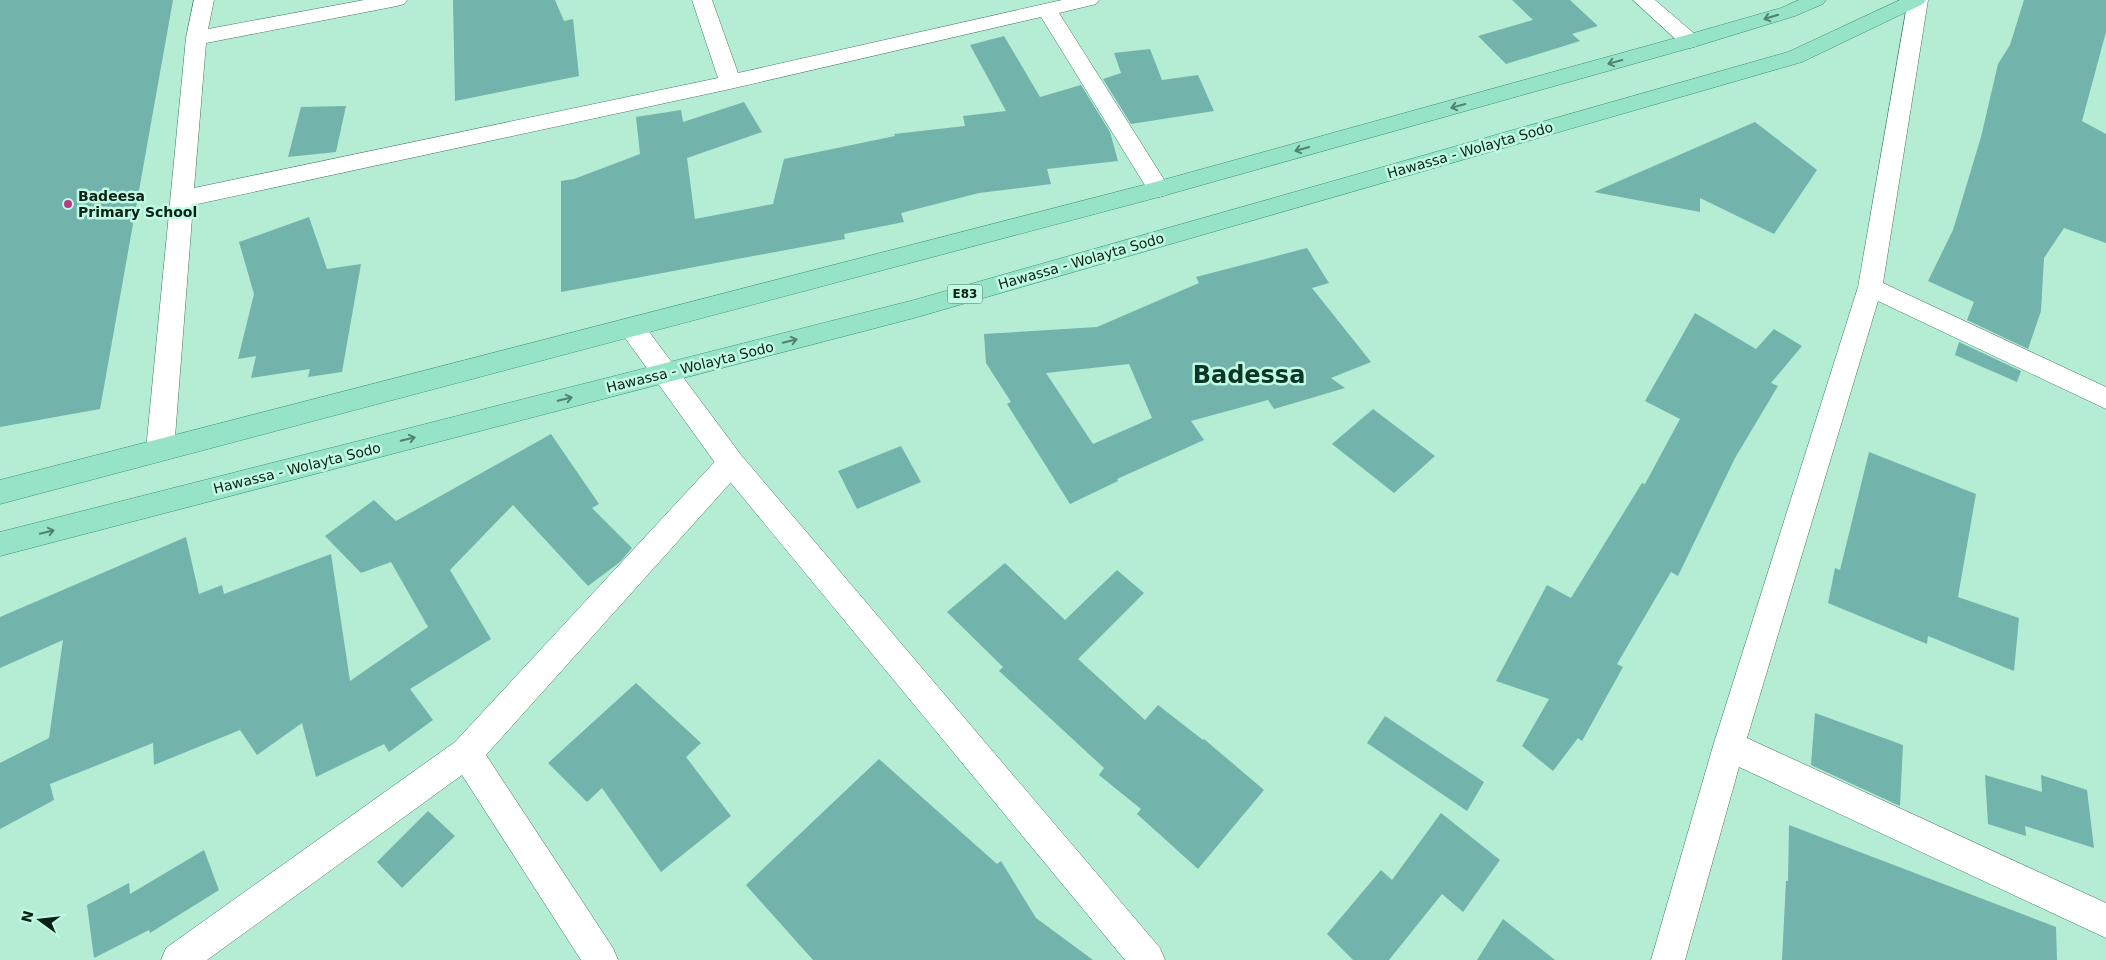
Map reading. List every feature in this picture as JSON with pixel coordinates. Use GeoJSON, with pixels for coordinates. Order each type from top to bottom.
{"type":"FeatureCollection","features":[{"type":"Feature","properties":{"kind":"main road"},"geometry":{"type":"LineString","coordinates":[[0,492],[1159,189],[1690,42],[1788,12],[1816,0]]}},
{"type":"Feature","properties":{"kind":"main road","name":"Hawassa - Wolayta Sodo"},"geometry":{"type":"LineString","coordinates":[[0,544],[923,306],[1795,57],[1917,0]]}},
{"type":"Feature","properties":{"kind":"street"},"geometry":{"type":"LineString","coordinates":[[160,450],[196,38],[204,0]]}},
{"type":"Feature","properties":{"kind":"street"},"geometry":{"type":"LineString","coordinates":[[196,38],[397,0]]}},
{"type":"Feature","properties":{"kind":"street"},"geometry":{"type":"LineString","coordinates":[[702,0],[730,82]]}},
{"type":"Feature","properties":{"kind":"street"},"geometry":{"type":"LineString","coordinates":[[182,199],[730,82],[1090,0]]}},
{"type":"Feature","properties":{"kind":"street"},"geometry":{"type":"LineString","coordinates":[[1643,0],[1690,42]]}},
{"type":"Feature","properties":{"kind":"street"},"geometry":{"type":"LineString","coordinates":[[1668,960],[1729,746],[1870,287],[1917,0]]}},
{"type":"Feature","properties":{"kind":"street"},"geometry":{"type":"LineString","coordinates":[[1047,10],[1159,189]]}},
{"type":"Feature","properties":{"kind":"street"},"geometry":{"type":"LineString","coordinates":[[1870,287],[2106,399]]}},
{"type":"Feature","properties":{"kind":"street"},"geometry":{"type":"LineString","coordinates":[[632,328],[731,463],[1148,960]]}},
{"type":"Feature","properties":{"kind":"street"},"geometry":{"type":"LineString","coordinates":[[178,960],[466,753],[731,463]]}},
{"type":"Feature","properties":{"kind":"street"},"geometry":{"type":"LineString","coordinates":[[1729,746],[2106,921]]}},
{"type":"Feature","properties":{"kind":"street"},"geometry":{"type":"LineString","coordinates":[[466,753],[600,960]]}},
{"type":"Feature","properties":{"kind":"building","name":"Badeesa Primary School"},"geometry":{"type":"Polygon","coordinates":[[[0,0],[173,0],[100,409],[0,427],[0,0]]]}},
{"type":"Feature","properties":{"kind":"building"},"geometry":{"type":"Polygon","coordinates":[[[453,0],[555,0],[564,21],[573,19],[579,76],[455,101],[453,0]]]}},
{"type":"Feature","properties":{"kind":"building"},"geometry":{"type":"Polygon","coordinates":[[[1512,0],[1570,0],[1598,26],[1572,34],[1580,41],[1506,64],[1478,36],[1533,20],[1512,0]]]}},
{"type":"Feature","properties":{"kind":"building"},"geometry":{"type":"Polygon","coordinates":[[[2024,0],[2106,0],[2106,32],[2082,121],[2106,134],[2106,243],[2064,228],[2044,258],[2041,311],[2028,349],[1967,320],[1974,302],[1928,281],[1953,230],[1981,137],[1998,64],[2010,45],[2024,0]]]}},
{"type":"Feature","properties":{"kind":"building"},"geometry":{"type":"Polygon","coordinates":[[[1004,36],[1040,97],[1081,85],[1110,132],[1118,161],[1047,169],[1051,184],[979,193],[901,213],[904,222],[844,234],[845,239],[561,292],[561,181],[574,179],[640,154],[636,117],[681,110],[683,122],[744,102],[762,132],[687,158],[695,219],[773,204],[784,159],[895,136],[894,134],[965,126],[963,116],[1006,111],[970,45],[1004,36]]]}},
{"type":"Feature","properties":{"kind":"building"},"geometry":{"type":"Polygon","coordinates":[[[1150,49],[1162,80],[1198,75],[1214,111],[1131,124],[1103,79],[1121,73],[1114,53],[1150,49]]]}},
{"type":"Feature","properties":{"kind":"building"},"geometry":{"type":"Polygon","coordinates":[[[346,106],[336,152],[288,157],[301,107],[346,106]]]}},
{"type":"Feature","properties":{"kind":"building"},"geometry":{"type":"Polygon","coordinates":[[[1755,122],[1817,170],[1774,234],[1700,198],[1700,212],[1594,192],[1755,122]]]}},
{"type":"Feature","properties":{"kind":"building"},"geometry":{"type":"Polygon","coordinates":[[[309,217],[327,269],[361,264],[342,372],[308,377],[310,369],[251,378],[256,356],[238,359],[254,294],[239,242],[309,217]]]}},
{"type":"Feature","properties":{"kind":"building"},"geometry":{"type":"Polygon","coordinates":[[[1307,248],[1329,283],[1312,288],[1371,362],[1331,378],[1345,388],[1274,409],[1268,400],[1191,421],[1204,440],[1117,479],[1118,481],[1070,504],[1007,404],[1011,402],[986,363],[984,334],[1097,327],[1199,283],[1196,277],[1307,248]],[[1129,364],[1046,373],[1093,444],[1152,418],[1129,364]]]}},
{"type":"Feature","properties":{"kind":"building"},"geometry":{"type":"Polygon","coordinates":[[[1695,313],[1756,349],[1774,329],[1802,346],[1771,383],[1778,386],[1735,458],[1678,576],[1671,572],[1617,664],[1623,667],[1582,741],[1578,738],[1553,771],[1522,746],[1549,699],[1496,681],[1547,585],[1571,598],[1642,483],[1645,484],[1680,419],[1645,401],[1695,313]]]}},
{"type":"Feature","properties":{"kind":"building"},"geometry":{"type":"Polygon","coordinates":[[[1959,342],[2021,371],[2017,382],[1955,355],[1959,342]]]}},
{"type":"Feature","properties":{"kind":"building"},"geometry":{"type":"Polygon","coordinates":[[[1373,409],[1435,456],[1394,493],[1332,444],[1373,409]]]}},
{"type":"Feature","properties":{"kind":"building"},"geometry":{"type":"Polygon","coordinates":[[[551,434],[599,504],[592,508],[632,548],[620,562],[588,586],[513,505],[450,570],[491,639],[410,689],[433,720],[389,752],[384,744],[316,777],[302,723],[257,755],[240,730],[154,765],[153,743],[50,784],[54,800],[0,829],[0,763],[49,738],[63,640],[0,668],[0,617],[186,537],[199,594],[222,585],[224,594],[331,554],[350,681],[428,627],[391,562],[361,573],[325,536],[374,500],[396,521],[551,434]]]}},
{"type":"Feature","properties":{"kind":"building"},"geometry":{"type":"Polygon","coordinates":[[[901,446],[921,482],[857,509],[838,471],[901,446]]]}},
{"type":"Feature","properties":{"kind":"building"},"geometry":{"type":"Polygon","coordinates":[[[1869,452],[1976,494],[1958,597],[2019,618],[2014,671],[1928,636],[1927,644],[1828,603],[1835,568],[1840,570],[1869,452]]]}},
{"type":"Feature","properties":{"kind":"building"},"geometry":{"type":"Polygon","coordinates":[[[1005,563],[1065,620],[1117,570],[1144,593],[1078,659],[1145,720],[1158,705],[1204,739],[1264,790],[1198,869],[1137,814],[1141,809],[1099,775],[1104,768],[999,671],[1003,667],[947,612],[1005,563]]]}},
{"type":"Feature","properties":{"kind":"building"},"geometry":{"type":"Polygon","coordinates":[[[636,683],[701,743],[686,757],[731,816],[661,872],[602,788],[587,802],[548,763],[636,683]]]}},
{"type":"Feature","properties":{"kind":"building"},"geometry":{"type":"Polygon","coordinates":[[[1815,713],[1903,745],[1900,806],[1811,765],[1815,713]]]}},
{"type":"Feature","properties":{"kind":"building"},"geometry":{"type":"Polygon","coordinates":[[[1385,716],[1484,782],[1467,811],[1367,743],[1385,716]]]}},
{"type":"Feature","properties":{"kind":"building"},"geometry":{"type":"Polygon","coordinates":[[[879,759],[997,864],[1001,861],[1036,918],[1093,960],[813,960],[746,885],[879,759]]]}},
{"type":"Feature","properties":{"kind":"building"},"geometry":{"type":"Polygon","coordinates":[[[1985,775],[2042,792],[2041,775],[2087,790],[2094,848],[2025,826],[2026,836],[1988,824],[1985,775]]]}},
{"type":"Feature","properties":{"kind":"building"},"geometry":{"type":"Polygon","coordinates":[[[428,811],[455,836],[402,888],[377,862],[428,811]]]}},
{"type":"Feature","properties":{"kind":"building"},"geometry":{"type":"Polygon","coordinates":[[[1441,813],[1500,860],[1463,912],[1442,894],[1389,960],[1353,960],[1327,934],[1381,870],[1392,880],[1441,813]]]}},
{"type":"Feature","properties":{"kind":"building"},"geometry":{"type":"Polygon","coordinates":[[[1789,825],[2056,927],[2057,960],[1782,960],[1786,881],[1788,881],[1789,825]]]}},
{"type":"Feature","properties":{"kind":"building"},"geometry":{"type":"Polygon","coordinates":[[[204,850],[219,890],[150,933],[149,930],[94,958],[87,905],[129,883],[130,894],[204,850]]]}},
{"type":"Feature","properties":{"kind":"building"},"geometry":{"type":"Polygon","coordinates":[[[1503,919],[1555,960],[1477,960],[1503,919]]]}},
{"type":"Feature","properties":{"kind":"place","name":"Badeesa Primary School"},"geometry":{"type":"Point","coordinates":[68,204]}},
{"type":"Feature","properties":{"kind":"district","name":"Badessa"},"geometry":{"type":"Point","coordinates":[1249,375]}}]}
